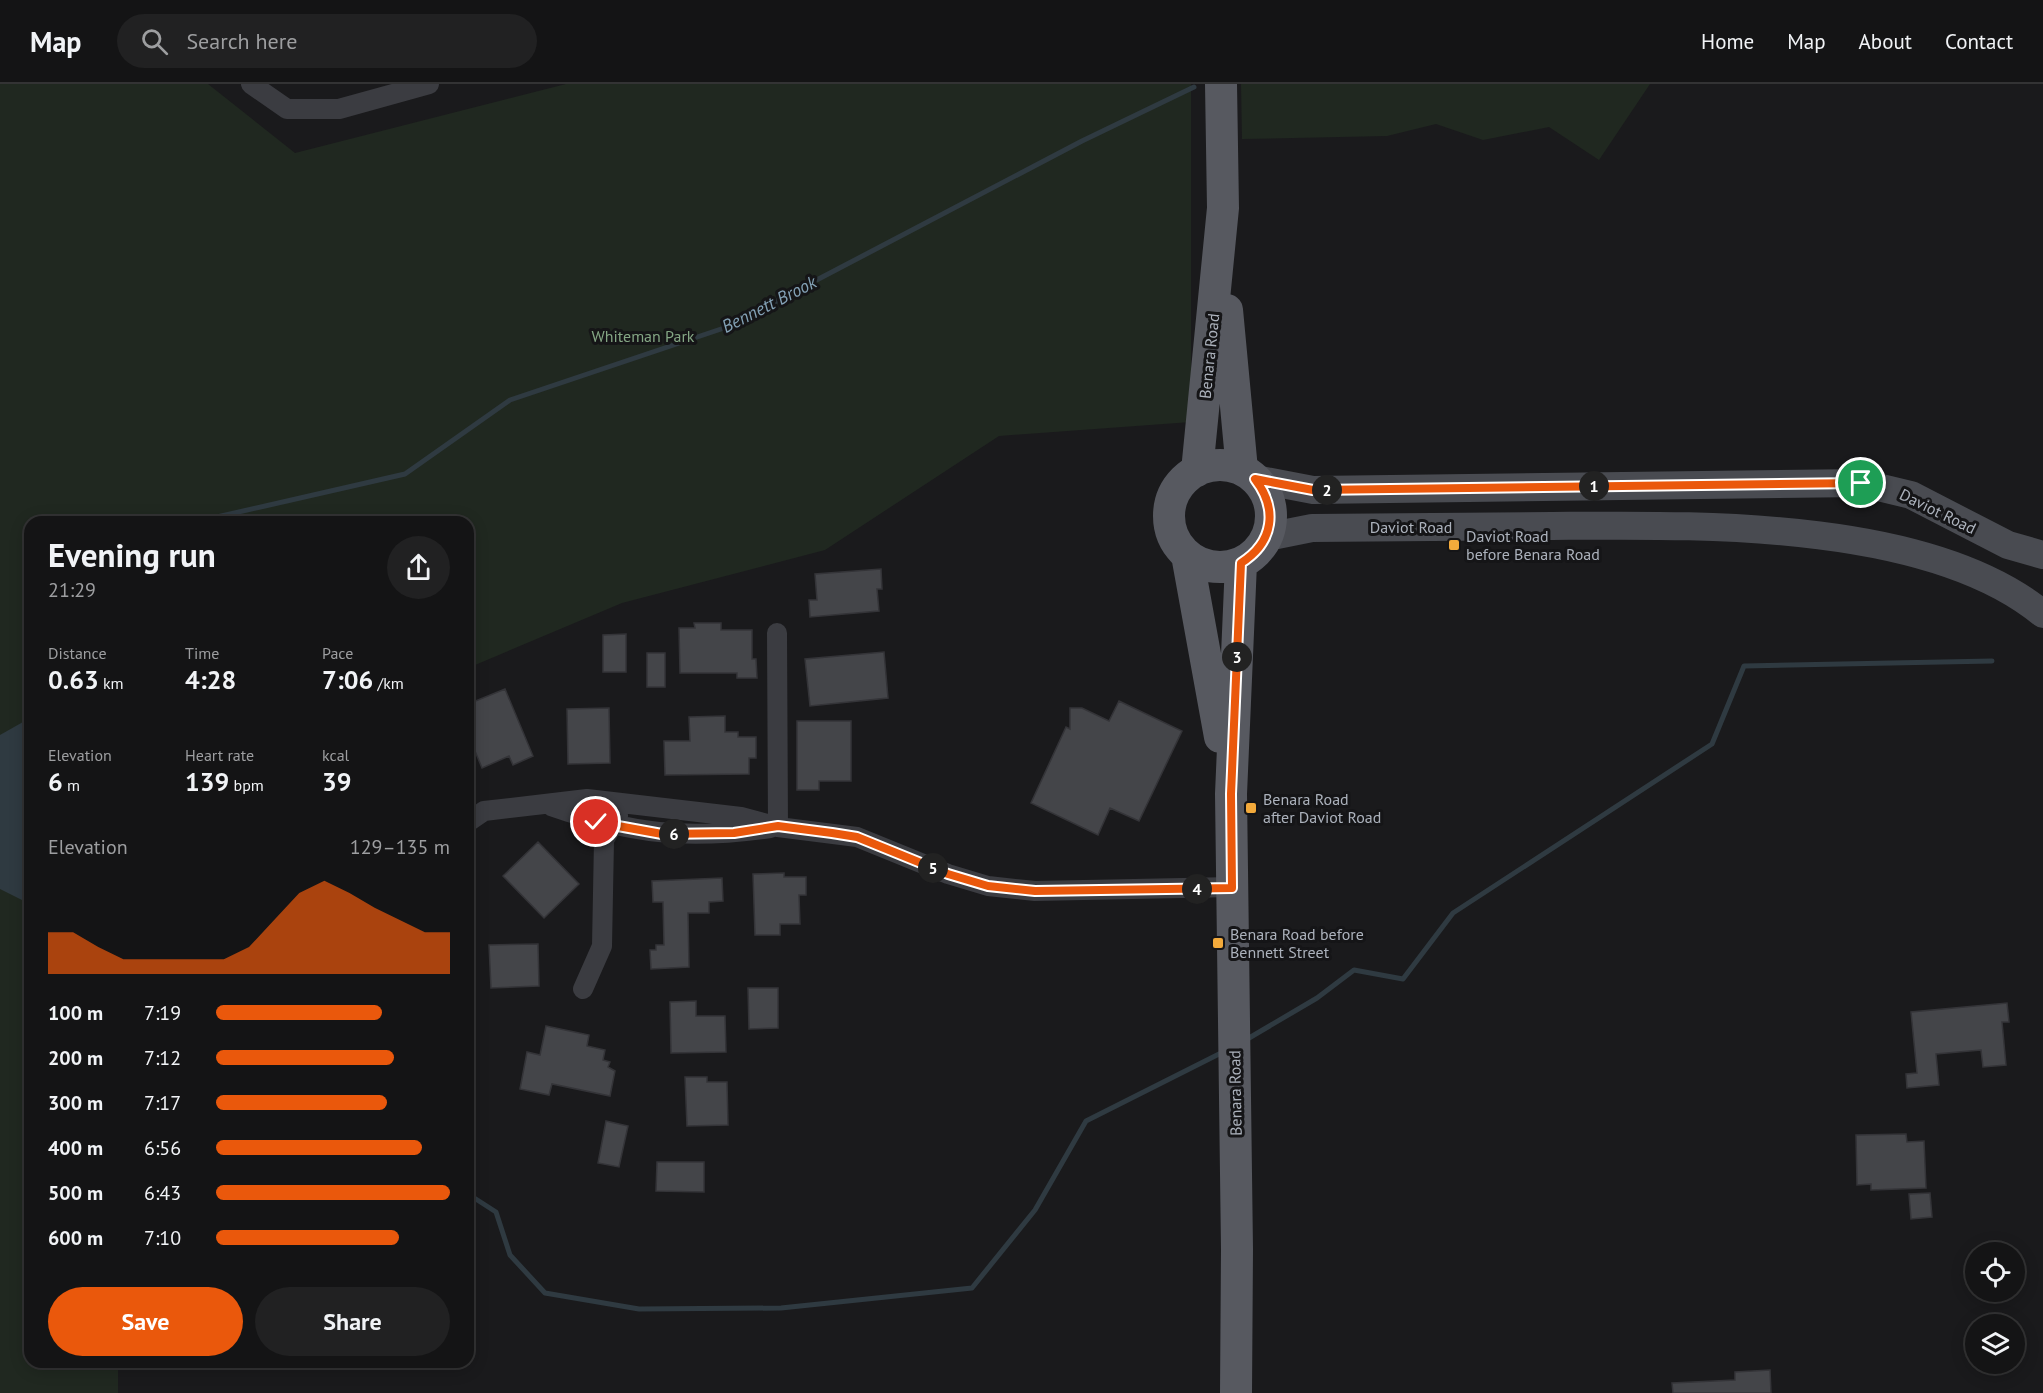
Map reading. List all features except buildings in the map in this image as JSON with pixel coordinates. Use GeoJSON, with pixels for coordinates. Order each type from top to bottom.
{"type":"FeatureCollection","features":[{"type":"Feature","properties":{"kind":"main road","name":"Benara Road"},"geometry":{"type":"LineString","coordinates":[[1197,471],[1223,208],[1221,84]]}},
{"type":"Feature","properties":{"kind":"main road","name":"Benara Road"},"geometry":{"type":"LineString","coordinates":[[1220,241],[1249,475]]}},
{"type":"Feature","properties":{"kind":"main road"},"geometry":{"type":"LineString","coordinates":[[1212,466],[1227,466],[1249,475],[1264,492],[1270,506],[1267,537],[1260,547],[1241,563],[1227,567],[1213,567],[1187,555],[1173,535],[1169,519],[1171,503],[1177,488],[1197,471],[1212,466]]}},
{"type":"Feature","properties":{"kind":"main road","name":"Benara Road"},"geometry":{"type":"LineString","coordinates":[[1187,555],[1231,794]]}},
{"type":"Feature","properties":{"kind":"main road","name":"Benara Road"},"geometry":{"type":"LineString","coordinates":[[1236,1393],[1231,794],[1241,563]]}},
{"type":"Feature","properties":{"kind":"street"},"geometry":{"type":"LineString","coordinates":[[251,84],[287,109],[297,109],[339,108],[429,84]]}},
{"type":"Feature","properties":{"kind":"street","name":"Daviot Road"},"geometry":{"type":"LineString","coordinates":[[1249,475],[1313,490],[1861,483],[1911,495],[1997,541],[2043,555]]}},
{"type":"Feature","properties":{"kind":"street","name":"Daviot Road"},"geometry":{"type":"LineString","coordinates":[[1267,537],[1312,528],[1675,525],[1790,533],[1895,550],[1963,569],[2008,589],[2043,614]]}},
{"type":"Feature","properties":{"kind":"street"},"geometry":{"type":"LineString","coordinates":[[777,633],[778,826]]}},
{"type":"Feature","properties":{"kind":"street"},"geometry":{"type":"LineString","coordinates":[[474,818],[484,811],[587,799],[741,817],[778,826],[857,837],[948,874],[988,886],[1035,891],[1232,888]]}},
{"type":"Feature","properties":{"kind":"street"},"geometry":{"type":"LineString","coordinates":[[583,989],[602,946],[604,840],[625,804]]}},
{"type":"Feature","properties":{"kind":"street"},"geometry":{"type":"LineString","coordinates":[[547,805],[612,826],[662,834],[734,833],[778,826]]}},
{"type":"Feature","properties":{"kind":"green space","name":"Whiteman Park"},"geometry":{"type":"Polygon","coordinates":[[[0,84],[208,84],[295,153],[566,84],[1191,84],[1191,422],[999,436],[825,550],[622,603],[474,665],[474,516],[24,516],[24,1368],[118,1368],[118,1393],[0,1393],[0,84]]]}},
{"type":"Feature","properties":{"kind":"green space"},"geometry":{"type":"Polygon","coordinates":[[[1241,84],[1650,84],[1599,160],[1549,127],[1483,140],[1436,124],[1387,136],[1242,139],[1241,84]]]}},
{"type":"Feature","properties":{"kind":"shaded area"},"geometry":{"type":"Polygon","coordinates":[[[24,721],[24,901],[0,889],[0,735],[24,721]]]}},
{"type":"Feature","properties":{"kind":"waterway","name":"Bennett Brook"},"geometry":{"type":"LineString","coordinates":[[221,516],[405,474],[510,400],[727,327],[1082,141],[1194,87]]}},
{"type":"Feature","properties":{"kind":"waterway"},"geometry":{"type":"LineString","coordinates":[[1244,1041],[1317,998],[1354,970],[1403,979],[1453,913],[1712,744],[1744,666],[1992,661]]}},
{"type":"Feature","properties":{"kind":"waterway"},"geometry":{"type":"LineString","coordinates":[[474,1198],[496,1212],[510,1255],[545,1293],[639,1309],[781,1308],[972,1288],[1035,1210],[1086,1121],[1223,1052]]}},
{"type":"Feature","properties":{"kind":"place","name":"Daviot Road before Benara Road"},"geometry":{"type":"Point","coordinates":[1454,545]}},
{"type":"Feature","properties":{"kind":"place","name":"Benara Road after Daviot Road"},"geometry":{"type":"Point","coordinates":[1251,808]}},
{"type":"Feature","properties":{"kind":"place","name":"Benara Road before Bennett Street"},"geometry":{"type":"Point","coordinates":[1218,943]}},
{"type":"Feature","properties":{"kind":"route"},"geometry":{"type":"LineString","coordinates":[[596,822],[662,834],[734,833],[778,826],[832,833],[857,837],[948,874],[988,886],[1035,891],[1232,888],[1231,794],[1241,563],[1260,547],[1267,537],[1270,522],[1270,506],[1255,479],[1313,490],[1861,483]]}}]}
